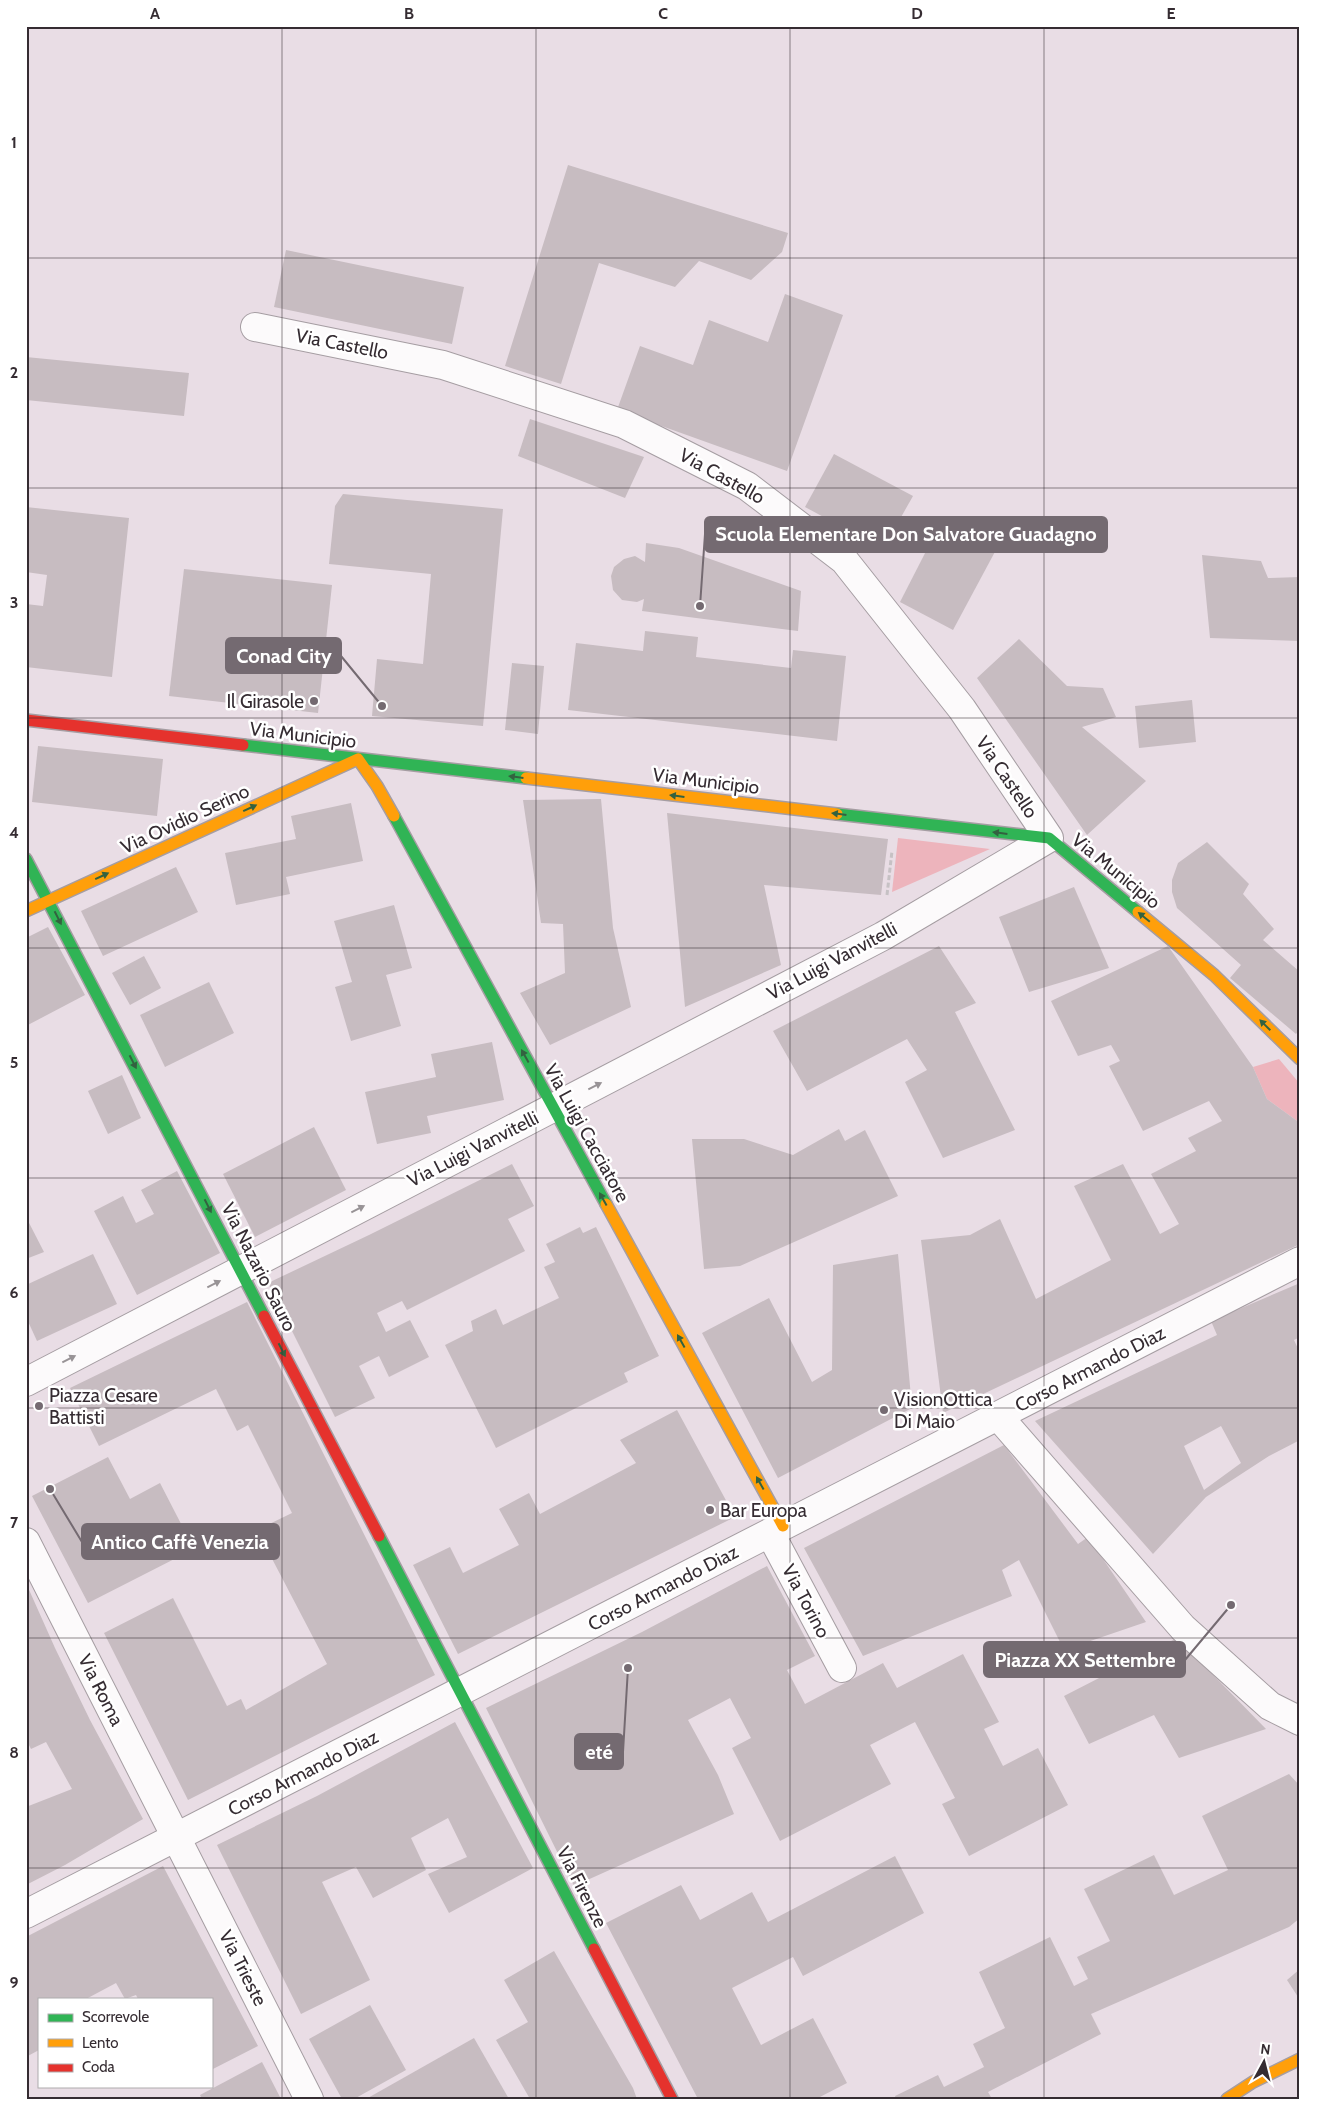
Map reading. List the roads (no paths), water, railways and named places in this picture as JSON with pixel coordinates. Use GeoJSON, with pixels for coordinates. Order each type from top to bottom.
{"type":"FeatureCollection","features":[{"type":"Feature","properties":{"kind":"street","name":"Via Castello"},"geometry":{"type":"LineString","coordinates":[[255,326],[443,365],[624,424],[747,486],[844,560],[962,710],[1049,838]]}},
{"type":"Feature","properties":{"kind":"street","name":"Via Municipio"},"geometry":{"type":"LineString","coordinates":[[26,720],[1049,838],[1214,974],[1300,1059]]}},
{"type":"Feature","properties":{"kind":"street","name":"Via Ovidio Serino"},"geometry":{"type":"LineString","coordinates":[[26,911],[358,759]]}},
{"type":"Feature","properties":{"kind":"street","name":"Via Luigi Cacciatore"},"geometry":{"type":"LineString","coordinates":[[358,759],[377,786],[553,1108],[777,1529]]}},
{"type":"Feature","properties":{"kind":"street","name":"Via Luigi Vanvitelli"},"geometry":{"type":"LineString","coordinates":[[26,1382],[883,936],[1049,838]]}},
{"type":"Feature","properties":{"kind":"street","name":"Via Nazario Sauro"},"geometry":{"type":"LineString","coordinates":[[26,859],[460,1692]]}},
{"type":"Feature","properties":{"kind":"street","name":"Corso Armando Diaz"},"geometry":{"type":"LineString","coordinates":[[26,1914],[1300,1261]]}},
{"type":"Feature","properties":{"kind":"street"},"geometry":{"type":"LineString","coordinates":[[998,1416],[1183,1628],[1270,1706],[1300,1721]]}},
{"type":"Feature","properties":{"kind":"street","name":"Via Torino"},"geometry":{"type":"LineString","coordinates":[[777,1529],[842,1668]]}},
{"type":"Feature","properties":{"kind":"street","name":"Via Roma"},"geometry":{"type":"LineString","coordinates":[[26,1542],[177,1837]]}},
{"type":"Feature","properties":{"kind":"street","name":"Via Firenze"},"geometry":{"type":"LineString","coordinates":[[460,1692],[672,2099]]}},
{"type":"Feature","properties":{"kind":"street","name":"Via Trieste"},"geometry":{"type":"LineString","coordinates":[[177,1837],[309,2099]]}},
{"type":"Feature","properties":{"kind":"street"},"geometry":{"type":"LineString","coordinates":[[1227,2099],[1253,2082],[1300,2059]]}},
{"type":"Feature","properties":{"kind":"place","name":"Scuola Elementare Don Salvatore Guadagno"},"geometry":{"type":"Point","coordinates":[700,606]}},
{"type":"Feature","properties":{"kind":"place","name":"Il Girasole"},"geometry":{"type":"Point","coordinates":[314,701]}},
{"type":"Feature","properties":{"kind":"place","name":"Conad City"},"geometry":{"type":"Point","coordinates":[382,706]}},
{"type":"Feature","properties":{"kind":"place","name":"Piazza Cesare Battisti"},"geometry":{"type":"Point","coordinates":[39,1406]}},
{"type":"Feature","properties":{"kind":"place","name":"VisionOttica Di Maio"},"geometry":{"type":"Point","coordinates":[884,1410]}},
{"type":"Feature","properties":{"kind":"place","name":"Antico Caffè Venezia"},"geometry":{"type":"Point","coordinates":[50,1489]}},
{"type":"Feature","properties":{"kind":"place","name":"Bar Europa"},"geometry":{"type":"Point","coordinates":[710,1510]}},
{"type":"Feature","properties":{"kind":"place","name":"Piazza XX Settembre"},"geometry":{"type":"Point","coordinates":[1231,1605]}},
{"type":"Feature","properties":{"kind":"place","name":"eté"},"geometry":{"type":"Point","coordinates":[628,1668]}}]}
